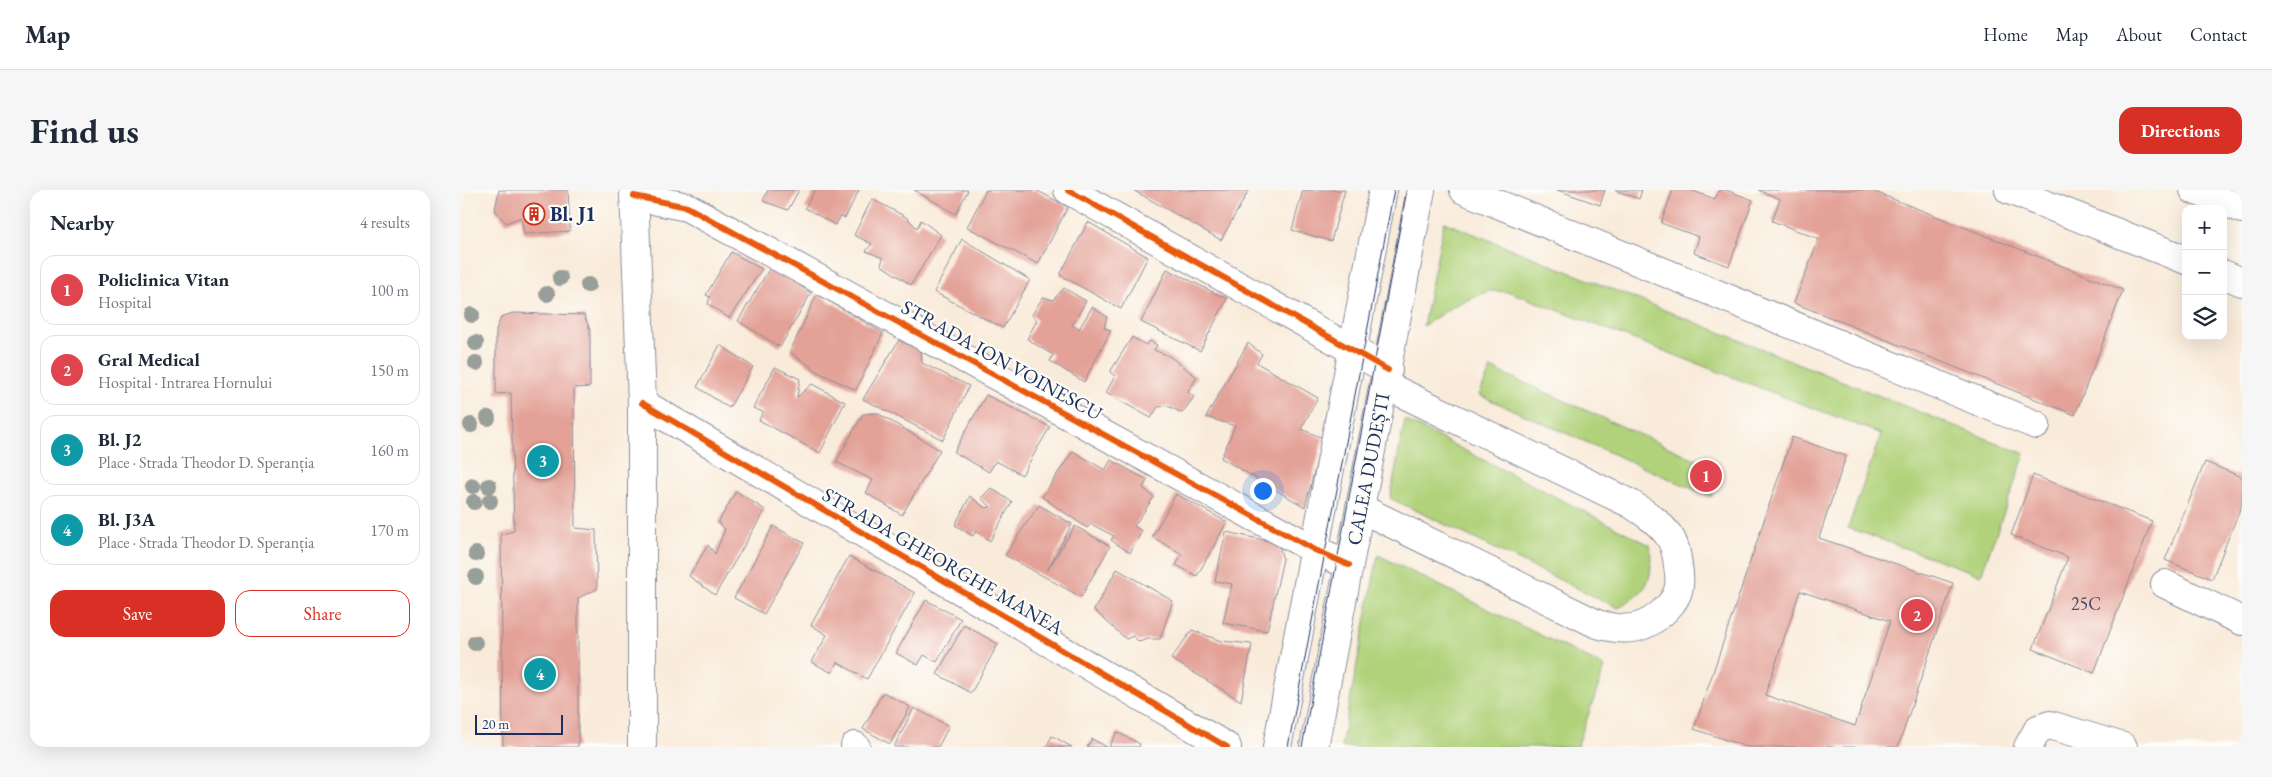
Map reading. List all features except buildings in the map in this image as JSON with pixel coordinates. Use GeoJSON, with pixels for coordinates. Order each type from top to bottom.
{"type":"FeatureCollection","features":[{"type":"Feature","properties":{"kind":"street"},"geometry":{"type":"LineString","coordinates":[[1068,190],[1354,351],[1387,377],[1631,504],[1648,515],[1671,538],[1680,576],[1677,597],[1656,620],[1639,627],[1626,629],[1596,624],[1360,508]]}},
{"type":"Feature","properties":{"kind":"street","name":"CALEA DUDEȘTI"},"geometry":{"type":"LineString","coordinates":[[1277,747],[1354,351],[1383,190]]}},
{"type":"Feature","properties":{"kind":"street","name":"CALEA DUDEȘTI"},"geometry":{"type":"LineString","coordinates":[[1314,747],[1422,190]]}},
{"type":"Feature","properties":{"kind":"street"},"geometry":{"type":"LineString","coordinates":[[1464,190],[2036,425]]}},
{"type":"Feature","properties":{"kind":"street"},"geometry":{"type":"LineString","coordinates":[[2194,190],[2242,209]]}},
{"type":"Feature","properties":{"kind":"street"},"geometry":{"type":"LineString","coordinates":[[2015,191],[2182,258]]}},
{"type":"Feature","properties":{"kind":"street"},"geometry":{"type":"LineString","coordinates":[[634,193],[642,404],[642,747]]}},
{"type":"Feature","properties":{"kind":"street","name":"STRADA ION VOINESCU"},"geometry":{"type":"LineString","coordinates":[[634,193],[687,207],[1316,550],[1349,565]]}},
{"type":"Feature","properties":{"kind":"street"},"geometry":{"type":"LineString","coordinates":[[2227,276],[2242,282]]}},
{"type":"Feature","properties":{"kind":"street","name":"STRADA GHEORGHE MANEA"},"geometry":{"type":"LineString","coordinates":[[642,404],[1227,747]]}},
{"type":"Feature","properties":{"kind":"street"},"geometry":{"type":"LineString","coordinates":[[2165,584],[2242,621]]}},
{"type":"Feature","properties":{"kind":"street"},"geometry":{"type":"LineString","coordinates":[[2028,747],[2031,738],[2038,729],[2050,725],[2123,747]]}},
{"type":"Feature","properties":{"kind":"green space"},"geometry":{"type":"Polygon","coordinates":[[[1444,222],[2025,454],[1981,575],[1848,528],[1881,434],[1510,292],[1490,291],[1455,305],[1423,326],[1444,222]]]}},
{"type":"Feature","properties":{"kind":"green space"},"geometry":{"type":"Polygon","coordinates":[[[1491,368],[1722,471],[1711,497],[1479,395],[1491,368]]]}},
{"type":"Feature","properties":{"kind":"green space"},"geometry":{"type":"Polygon","coordinates":[[[1405,420],[1650,545],[1650,576],[1643,589],[1629,602],[1618,608],[1390,498],[1405,420]]]}},
{"type":"Feature","properties":{"kind":"green space"},"geometry":{"type":"Polygon","coordinates":[[[1378,555],[1605,667],[1577,747],[1341,747],[1378,555]]]}},
{"type":"Feature","properties":{"kind":"tram line"},"geometry":{"type":"LineString","coordinates":[[1288,747],[1394,190]]}},
{"type":"Feature","properties":{"kind":"tram line"},"geometry":{"type":"LineString","coordinates":[[1302,747],[1407,190]]}},
{"type":"Feature","properties":{"kind":"cycle path"},"geometry":{"type":"LineString","coordinates":[[1068,190],[1388,370]]}},
{"type":"Feature","properties":{"kind":"cycle path"},"geometry":{"type":"LineString","coordinates":[[634,196],[687,207],[1315,550],[1349,565]]}},
{"type":"Feature","properties":{"kind":"cycle path"},"geometry":{"type":"LineString","coordinates":[[642,403],[1227,747]]}},
{"type":"Feature","properties":{"kind":"place","name":"Bl. J1"},"geometry":{"type":"Point","coordinates":[534,214]}},
{"type":"Feature","properties":{"kind":"place","name":"Bl. J2"},"geometry":{"type":"Point","coordinates":[543,461]}},
{"type":"Feature","properties":{"kind":"place","name":"Policlinica Vitan"},"geometry":{"type":"Point","coordinates":[1706,476]}},
{"type":"Feature","properties":{"kind":"place","name":"Gral Medical"},"geometry":{"type":"Point","coordinates":[1917,615]}},
{"type":"Feature","properties":{"kind":"place","name":"Bl. J3A"},"geometry":{"type":"Point","coordinates":[540,674]}}]}
